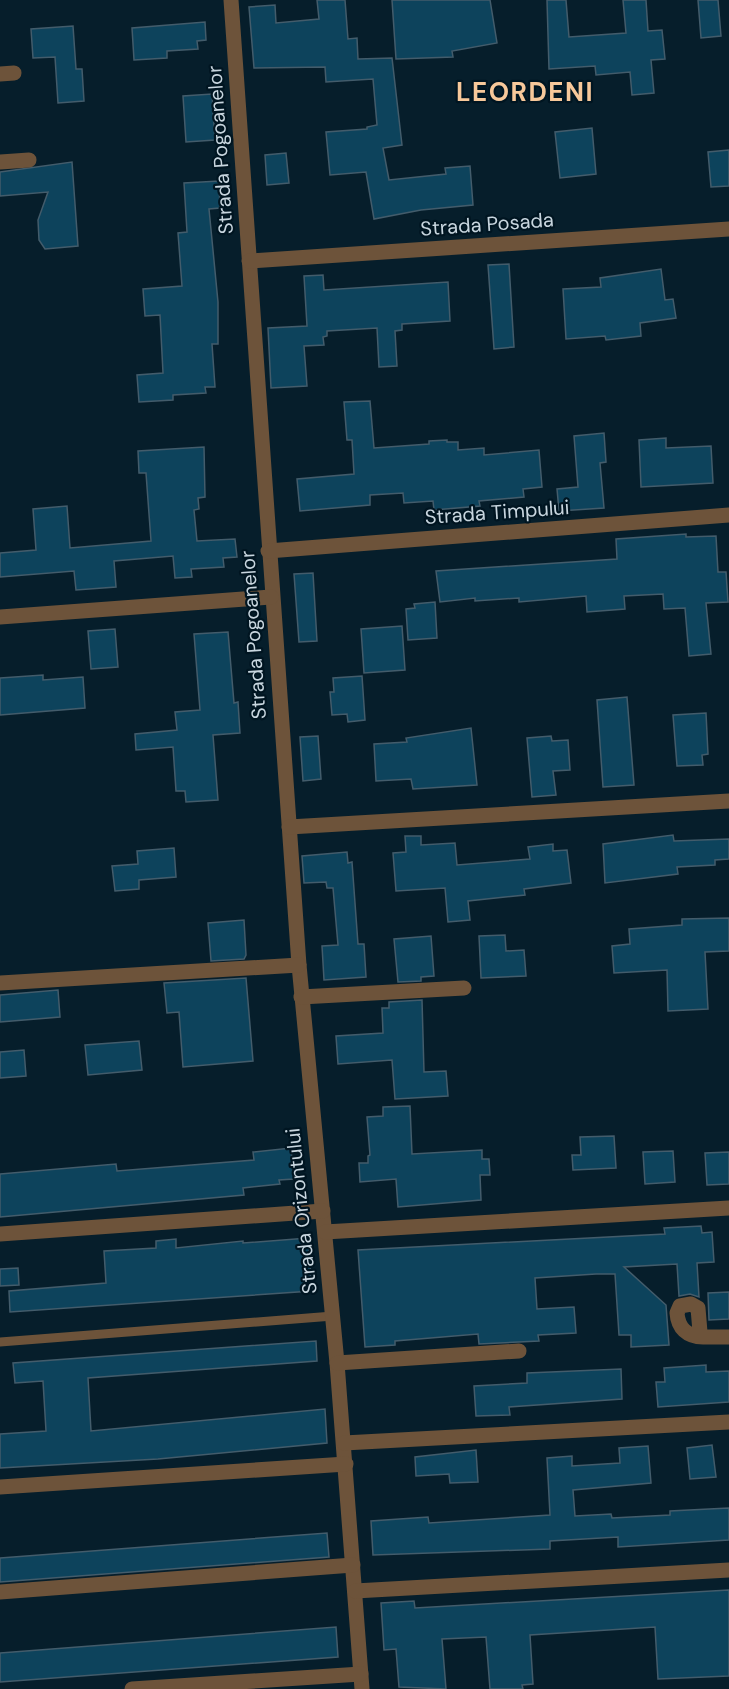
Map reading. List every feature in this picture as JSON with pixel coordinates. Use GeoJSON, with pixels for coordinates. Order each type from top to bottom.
{"type":"FeatureCollection","features":[{"type":"Feature","properties":{"kind":"street","name":"Strada Pogoanelor"},"geometry":{"type":"LineString","coordinates":[[231,0],[271,597],[289,827]]}},
{"type":"Feature","properties":{"kind":"street"},"geometry":{"type":"LineString","coordinates":[[0,162],[29,160]]}},
{"type":"Feature","properties":{"kind":"street","name":"Strada Posada"},"geometry":{"type":"LineString","coordinates":[[249,261],[729,229]]}},
{"type":"Feature","properties":{"kind":"street","name":"Strada Timpului"},"geometry":{"type":"LineString","coordinates":[[268,550],[729,515]]}},
{"type":"Feature","properties":{"kind":"street"},"geometry":{"type":"LineString","coordinates":[[0,617],[271,597]]}},
{"type":"Feature","properties":{"kind":"street"},"geometry":{"type":"LineString","coordinates":[[289,827],[729,801]]}},
{"type":"Feature","properties":{"kind":"street","name":"Strada Orizontului"},"geometry":{"type":"LineString","coordinates":[[289,827],[299,965],[346,1464],[362,1682]]}},
{"type":"Feature","properties":{"kind":"street"},"geometry":{"type":"LineString","coordinates":[[0,983],[299,965]]}},
{"type":"Feature","properties":{"kind":"street"},"geometry":{"type":"LineString","coordinates":[[302,997],[464,988]]}},
{"type":"Feature","properties":{"kind":"street"},"geometry":{"type":"LineString","coordinates":[[325,1232],[729,1208]]}},
{"type":"Feature","properties":{"kind":"street"},"geometry":{"type":"LineString","coordinates":[[0,1234],[322,1211]]}},
{"type":"Feature","properties":{"kind":"street"},"geometry":{"type":"LineString","coordinates":[[703,1337],[729,1336]]}},
{"type":"Feature","properties":{"kind":"street"},"geometry":{"type":"LineString","coordinates":[[337,1363],[519,1351]]}},
{"type":"Feature","properties":{"kind":"street"},"geometry":{"type":"LineString","coordinates":[[344,1443],[729,1422]]}},
{"type":"Feature","properties":{"kind":"street"},"geometry":{"type":"LineString","coordinates":[[0,1487],[346,1464]]}},
{"type":"Feature","properties":{"kind":"street"},"geometry":{"type":"LineString","coordinates":[[0,1592],[353,1565]]}},
{"type":"Feature","properties":{"kind":"street"},"geometry":{"type":"LineString","coordinates":[[355,1591],[729,1570]]}},
{"type":"Feature","properties":{"kind":"street"},"geometry":{"type":"LineString","coordinates":[[132,1689],[362,1682]]}},
{"type":"Feature","properties":{"kind":"lane"},"geometry":{"type":"LineString","coordinates":[[0,1342],[333,1316]]}},
{"type":"Feature","properties":{"kind":"building"},"geometry":{"type":"Polygon","coordinates":[[[317,0],[345,0],[348,39],[357,38],[358,59],[392,58],[402,145],[383,148],[389,180],[446,174],[445,168],[470,166],[473,205],[421,210],[374,219],[366,172],[330,175],[326,132],[367,129],[367,127],[377,125],[373,79],[326,82],[325,67],[254,68],[249,7],[275,5],[276,23],[319,19],[317,0]]]}},
{"type":"Feature","properties":{"kind":"building"},"geometry":{"type":"Polygon","coordinates":[[[392,0],[490,0],[497,43],[452,51],[453,57],[396,59],[392,0]]]}},
{"type":"Feature","properties":{"kind":"building"},"geometry":{"type":"Polygon","coordinates":[[[547,0],[566,0],[569,37],[626,33],[623,0],[646,0],[648,31],[662,30],[665,59],[651,60],[654,93],[632,95],[630,72],[596,75],[595,66],[549,69],[547,0]]]}},
{"type":"Feature","properties":{"kind":"building"},"geometry":{"type":"Polygon","coordinates":[[[698,0],[718,0],[721,36],[701,38],[698,0]]]}},
{"type":"Feature","properties":{"kind":"building"},"geometry":{"type":"Polygon","coordinates":[[[205,22],[206,40],[197,41],[198,49],[167,51],[167,58],[134,60],[132,28],[205,22]]]}},
{"type":"Feature","properties":{"kind":"building"},"geometry":{"type":"Polygon","coordinates":[[[73,26],[76,69],[82,69],[84,101],[58,103],[55,57],[33,58],[31,29],[73,26]]]}},
{"type":"Feature","properties":{"kind":"building"},"geometry":{"type":"Polygon","coordinates":[[[212,94],[215,140],[186,142],[183,96],[212,94]]]}},
{"type":"Feature","properties":{"kind":"building"},"geometry":{"type":"Polygon","coordinates":[[[592,128],[596,174],[560,178],[555,132],[592,128]]]}},
{"type":"Feature","properties":{"kind":"building"},"geometry":{"type":"Polygon","coordinates":[[[729,150],[729,186],[711,187],[708,152],[729,150]]]}},
{"type":"Feature","properties":{"kind":"building"},"geometry":{"type":"Polygon","coordinates":[[[286,153],[289,183],[267,185],[265,155],[286,153]]]}},
{"type":"Feature","properties":{"kind":"building"},"geometry":{"type":"Polygon","coordinates":[[[72,162],[78,246],[45,249],[39,240],[38,220],[48,192],[0,196],[0,172],[72,162]]]}},
{"type":"Feature","properties":{"kind":"building"},"geometry":{"type":"Polygon","coordinates":[[[219,181],[220,208],[209,209],[218,302],[218,344],[212,344],[215,387],[205,387],[206,393],[173,395],[173,400],[139,402],[137,375],[163,373],[160,315],[145,316],[143,289],[182,286],[178,233],[187,232],[184,183],[219,181]]]}},
{"type":"Feature","properties":{"kind":"building"},"geometry":{"type":"Polygon","coordinates":[[[509,264],[514,347],[494,349],[488,265],[509,264]]]}},
{"type":"Feature","properties":{"kind":"building"},"geometry":{"type":"Polygon","coordinates":[[[661,269],[665,300],[673,299],[676,318],[640,323],[641,336],[606,340],[605,336],[566,339],[563,289],[601,287],[600,278],[661,269]]]}},
{"type":"Feature","properties":{"kind":"building"},"geometry":{"type":"Polygon","coordinates":[[[323,275],[324,290],[448,282],[450,321],[402,324],[402,330],[395,331],[397,366],[379,367],[377,328],[327,331],[327,336],[323,337],[324,345],[304,346],[307,386],[271,388],[268,328],[307,326],[304,276],[323,275]]]}},
{"type":"Feature","properties":{"kind":"building"},"geometry":{"type":"Polygon","coordinates":[[[370,401],[374,448],[429,444],[429,441],[447,440],[447,442],[458,442],[458,450],[484,448],[484,455],[539,450],[542,487],[523,489],[524,497],[479,501],[480,506],[434,510],[433,501],[404,503],[403,493],[370,495],[370,505],[300,511],[297,479],[354,474],[352,440],[347,440],[344,402],[370,401]]]}},
{"type":"Feature","properties":{"kind":"building"},"geometry":{"type":"Polygon","coordinates":[[[604,433],[606,462],[600,463],[604,508],[559,511],[557,489],[578,487],[574,436],[604,433]]]}},
{"type":"Feature","properties":{"kind":"building"},"geometry":{"type":"Polygon","coordinates":[[[666,438],[666,448],[711,446],[713,483],[641,487],[639,440],[666,438]]]}},
{"type":"Feature","properties":{"kind":"building"},"geometry":{"type":"Polygon","coordinates":[[[204,447],[205,497],[198,498],[199,509],[194,510],[197,541],[235,539],[237,557],[223,558],[224,567],[191,569],[192,577],[175,578],[173,556],[114,561],[116,587],[76,590],[74,571],[0,577],[0,553],[36,550],[33,509],[67,506],[70,548],[151,541],[146,473],[139,473],[138,451],[204,447]]]}},
{"type":"Feature","properties":{"kind":"building"},"geometry":{"type":"Polygon","coordinates":[[[686,534],[686,537],[716,536],[718,572],[726,572],[728,602],[706,603],[711,654],[689,656],[685,608],[664,609],[663,594],[624,596],[625,609],[587,612],[586,596],[519,602],[519,598],[475,601],[475,598],[440,602],[436,571],[617,559],[616,539],[686,534]]]}},
{"type":"Feature","properties":{"kind":"building"},"geometry":{"type":"Polygon","coordinates":[[[313,573],[317,641],[299,642],[294,574],[313,573]]]}},
{"type":"Feature","properties":{"kind":"building"},"geometry":{"type":"Polygon","coordinates":[[[435,602],[437,638],[408,640],[406,609],[415,608],[414,604],[435,602]]]}},
{"type":"Feature","properties":{"kind":"building"},"geometry":{"type":"Polygon","coordinates":[[[402,626],[405,670],[364,673],[361,629],[402,626]]]}},
{"type":"Feature","properties":{"kind":"building"},"geometry":{"type":"Polygon","coordinates":[[[115,629],[118,667],[91,669],[88,631],[115,629]]]}},
{"type":"Feature","properties":{"kind":"building"},"geometry":{"type":"Polygon","coordinates":[[[228,632],[234,703],[238,702],[240,733],[213,735],[218,800],[186,802],[185,791],[176,791],[173,747],[136,750],[135,734],[177,730],[175,712],[200,710],[194,634],[228,632]]]}},
{"type":"Feature","properties":{"kind":"building"},"geometry":{"type":"Polygon","coordinates":[[[43,675],[43,680],[83,677],[85,708],[0,715],[0,678],[43,675]]]}},
{"type":"Feature","properties":{"kind":"building"},"geometry":{"type":"Polygon","coordinates":[[[362,676],[365,720],[348,722],[347,714],[332,715],[330,692],[334,692],[333,678],[362,676]]]}},
{"type":"Feature","properties":{"kind":"building"},"geometry":{"type":"Polygon","coordinates":[[[627,697],[634,785],[603,787],[597,700],[627,697]]]}},
{"type":"Feature","properties":{"kind":"building"},"geometry":{"type":"Polygon","coordinates":[[[706,713],[708,754],[702,755],[703,765],[677,766],[673,715],[706,713]]]}},
{"type":"Feature","properties":{"kind":"building"},"geometry":{"type":"Polygon","coordinates":[[[471,728],[477,785],[413,789],[411,779],[376,781],[374,744],[407,742],[406,738],[471,728]]]}},
{"type":"Feature","properties":{"kind":"building"},"geometry":{"type":"Polygon","coordinates":[[[318,736],[321,779],[303,781],[300,737],[318,736]]]}},
{"type":"Feature","properties":{"kind":"building"},"geometry":{"type":"Polygon","coordinates":[[[551,736],[552,741],[568,740],[570,770],[553,771],[556,795],[532,797],[527,738],[551,736]]]}},
{"type":"Feature","properties":{"kind":"building"},"geometry":{"type":"Polygon","coordinates":[[[673,835],[674,841],[729,839],[729,859],[715,860],[715,865],[677,867],[678,874],[605,883],[603,844],[673,835]]]}},
{"type":"Feature","properties":{"kind":"building"},"geometry":{"type":"Polygon","coordinates":[[[405,836],[421,836],[421,845],[455,843],[457,865],[530,859],[528,847],[553,844],[553,851],[567,850],[571,883],[524,889],[525,895],[468,901],[470,920],[448,922],[445,888],[396,891],[393,853],[406,852],[405,836]]]}},
{"type":"Feature","properties":{"kind":"building"},"geometry":{"type":"Polygon","coordinates":[[[174,848],[176,877],[139,880],[139,889],[115,891],[112,866],[138,864],[137,851],[174,848]]]}},
{"type":"Feature","properties":{"kind":"building"},"geometry":{"type":"Polygon","coordinates":[[[347,852],[348,863],[352,862],[358,944],[364,944],[366,977],[324,980],[322,946],[338,945],[333,888],[327,888],[326,882],[304,883],[302,856],[347,852]]]}},
{"type":"Feature","properties":{"kind":"building"},"geometry":{"type":"Polygon","coordinates":[[[729,918],[729,951],[705,952],[708,1009],[668,1011],[667,970],[614,973],[612,946],[630,944],[629,929],[682,925],[682,919],[729,918]]]}},
{"type":"Feature","properties":{"kind":"building"},"geometry":{"type":"Polygon","coordinates":[[[244,920],[246,955],[244,959],[211,961],[208,923],[244,920]]]}},
{"type":"Feature","properties":{"kind":"building"},"geometry":{"type":"Polygon","coordinates":[[[505,935],[506,951],[524,950],[526,976],[481,978],[479,936],[505,935]]]}},
{"type":"Feature","properties":{"kind":"building"},"geometry":{"type":"Polygon","coordinates":[[[431,936],[434,976],[421,977],[421,981],[398,982],[394,939],[431,936]]]}},
{"type":"Feature","properties":{"kind":"building"},"geometry":{"type":"Polygon","coordinates":[[[246,978],[253,1061],[183,1067],[179,1012],[167,1013],[164,983],[246,978]]]}},
{"type":"Feature","properties":{"kind":"building"},"geometry":{"type":"Polygon","coordinates":[[[58,990],[60,1017],[0,1022],[0,995],[58,990]]]}},
{"type":"Feature","properties":{"kind":"building"},"geometry":{"type":"Polygon","coordinates":[[[422,1000],[424,1072],[446,1071],[448,1096],[395,1099],[392,1060],[338,1064],[336,1036],[383,1033],[382,1008],[389,1008],[389,1002],[422,1000]]]}},
{"type":"Feature","properties":{"kind":"building"},"geometry":{"type":"Polygon","coordinates":[[[139,1041],[142,1070],[88,1075],[85,1045],[139,1041]]]}},
{"type":"Feature","properties":{"kind":"building"},"geometry":{"type":"Polygon","coordinates":[[[24,1050],[26,1076],[0,1078],[0,1052],[24,1050]]]}},
{"type":"Feature","properties":{"kind":"building"},"geometry":{"type":"Polygon","coordinates":[[[410,1106],[412,1154],[482,1150],[482,1159],[489,1159],[490,1175],[480,1175],[481,1200],[398,1207],[396,1179],[360,1182],[359,1163],[368,1163],[370,1155],[367,1117],[383,1116],[383,1107],[410,1106]]]}},
{"type":"Feature","properties":{"kind":"building"},"geometry":{"type":"Polygon","coordinates":[[[614,1136],[616,1168],[573,1170],[572,1155],[581,1155],[580,1137],[614,1136]]]}},
{"type":"Feature","properties":{"kind":"building"},"geometry":{"type":"Polygon","coordinates":[[[291,1148],[294,1179],[279,1180],[280,1184],[243,1188],[244,1195],[0,1217],[0,1174],[116,1164],[117,1171],[254,1160],[253,1152],[291,1148]]]}},
{"type":"Feature","properties":{"kind":"building"},"geometry":{"type":"Polygon","coordinates":[[[673,1151],[675,1182],[645,1184],[643,1152],[673,1151]]]}},
{"type":"Feature","properties":{"kind":"building"},"geometry":{"type":"Polygon","coordinates":[[[729,1152],[729,1184],[707,1185],[705,1153],[729,1152]]]}},
{"type":"Feature","properties":{"kind":"building"},"geometry":{"type":"Polygon","coordinates":[[[701,1226],[702,1233],[712,1232],[714,1262],[697,1263],[699,1297],[690,1294],[679,1296],[677,1264],[624,1267],[666,1305],[669,1345],[631,1347],[631,1335],[619,1335],[615,1274],[596,1274],[535,1278],[537,1309],[574,1307],[576,1333],[538,1335],[539,1341],[479,1344],[478,1334],[395,1341],[395,1345],[365,1347],[358,1250],[665,1234],[664,1228],[701,1226]]]}},
{"type":"Feature","properties":{"kind":"building"},"geometry":{"type":"Polygon","coordinates":[[[308,1238],[312,1291],[10,1312],[9,1291],[106,1283],[104,1251],[156,1248],[156,1241],[176,1239],[176,1248],[243,1241],[243,1243],[308,1238]]]}},
{"type":"Feature","properties":{"kind":"building"},"geometry":{"type":"Polygon","coordinates":[[[18,1268],[19,1285],[0,1286],[0,1269],[18,1268]]]}},
{"type":"Feature","properties":{"kind":"building"},"geometry":{"type":"Polygon","coordinates":[[[729,1292],[729,1319],[709,1320],[708,1293],[729,1292]]]}},
{"type":"Feature","properties":{"kind":"building"},"geometry":{"type":"Polygon","coordinates":[[[316,1341],[317,1361],[88,1378],[91,1431],[325,1409],[327,1443],[158,1459],[0,1468],[0,1434],[46,1431],[43,1381],[15,1383],[13,1363],[316,1341]]]}},
{"type":"Feature","properties":{"kind":"building"},"geometry":{"type":"Polygon","coordinates":[[[706,1365],[706,1372],[729,1371],[729,1402],[658,1407],[656,1382],[665,1382],[664,1368],[706,1365]]]}},
{"type":"Feature","properties":{"kind":"building"},"geometry":{"type":"Polygon","coordinates":[[[621,1369],[622,1399],[509,1407],[510,1415],[476,1416],[474,1386],[527,1383],[527,1373],[621,1369]]]}},
{"type":"Feature","properties":{"kind":"building"},"geometry":{"type":"Polygon","coordinates":[[[712,1445],[716,1477],[690,1479],[687,1448],[712,1445]]]}},
{"type":"Feature","properties":{"kind":"building"},"geometry":{"type":"Polygon","coordinates":[[[648,1446],[651,1483],[573,1490],[575,1516],[611,1514],[612,1518],[670,1515],[670,1511],[729,1508],[729,1540],[618,1547],[618,1537],[550,1541],[550,1549],[373,1555],[371,1521],[428,1517],[429,1523],[550,1515],[547,1458],[572,1456],[572,1466],[620,1463],[619,1448],[648,1446]]]}},
{"type":"Feature","properties":{"kind":"building"},"geometry":{"type":"Polygon","coordinates":[[[476,1450],[478,1482],[450,1483],[449,1474],[416,1476],[415,1457],[476,1450]]]}},
{"type":"Feature","properties":{"kind":"building"},"geometry":{"type":"Polygon","coordinates":[[[327,1533],[329,1557],[0,1582],[0,1558],[327,1533]]]}},
{"type":"Feature","properties":{"kind":"building"},"geometry":{"type":"Polygon","coordinates":[[[729,1590],[729,1676],[658,1679],[655,1627],[530,1635],[533,1684],[522,1685],[523,1689],[490,1689],[486,1637],[442,1639],[446,1689],[399,1687],[396,1649],[384,1650],[381,1603],[414,1601],[415,1608],[729,1590]]]}},
{"type":"Feature","properties":{"kind":"building"},"geometry":{"type":"Polygon","coordinates":[[[336,1627],[338,1657],[0,1682],[0,1653],[336,1627]]]}},
{"type":"Feature","properties":{"kind":"district","name":"LEORDENI"},"geometry":{"type":"Point","coordinates":[525,92]}}]}
